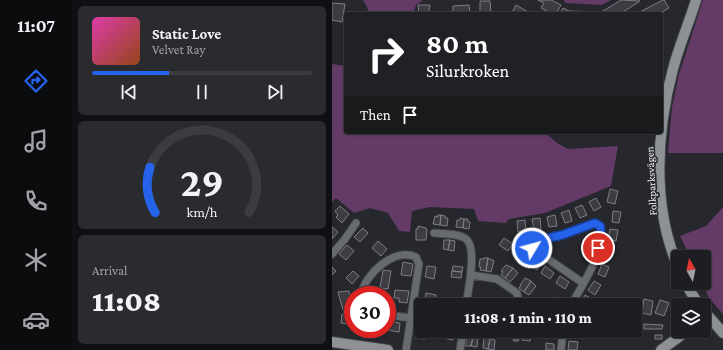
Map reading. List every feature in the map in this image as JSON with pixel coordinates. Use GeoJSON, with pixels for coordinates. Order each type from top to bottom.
{"type":"FeatureCollection","features":[{"type":"Feature","properties":{"kind":"main road","name":"Folkparksvägen"},"geometry":{"type":"LineString","coordinates":[[663,120],[665,85],[696,0]]}},
{"type":"Feature","properties":{"kind":"main road","name":"Folkparksvägen"},"geometry":{"type":"LineString","coordinates":[[661,134],[660,179],[666,231],[671,250]]}},
{"type":"Feature","properties":{"kind":"main road"},"geometry":{"type":"LineString","coordinates":[[711,321],[723,333]]}},
{"type":"Feature","properties":{"kind":"main road"},"geometry":{"type":"LineString","coordinates":[[661,350],[677,338]]}},
{"type":"Feature","properties":{"kind":"main road"},"geometry":{"type":"LineString","coordinates":[[332,342],[388,350]]}},
{"type":"Feature","properties":{"kind":"street"},"geometry":{"type":"LineString","coordinates":[[332,254],[356,223]]}},
{"type":"Feature","properties":{"kind":"street"},"geometry":{"type":"LineString","coordinates":[[575,298],[589,273],[598,248],[601,237],[600,226],[595,223],[562,235],[531,243],[530,246],[532,248],[583,283]]}},
{"type":"Feature","properties":{"kind":"street"},"geometry":{"type":"LineString","coordinates":[[434,233],[450,234],[467,239],[472,258],[467,298]]}},
{"type":"Feature","properties":{"kind":"street"},"geometry":{"type":"LineString","coordinates":[[363,286],[378,267],[395,258],[416,257],[419,264],[406,350]]}},
{"type":"Feature","properties":{"kind":"street"},"geometry":{"type":"LineString","coordinates":[[470,275],[497,279],[517,293],[518,298]]}},
{"type":"Feature","properties":{"kind":"street"},"geometry":{"type":"LineString","coordinates":[[396,316],[411,318]]}},
{"type":"Feature","properties":{"kind":"street"},"geometry":{"type":"LineString","coordinates":[[460,350],[462,338]]}},
{"type":"Feature","properties":{"kind":"street"},"geometry":{"type":"LineString","coordinates":[[561,350],[562,338]]}},
{"type":"Feature","properties":{"kind":"shaded area"},"geometry":{"type":"Polygon","coordinates":[[[363,0],[423,0],[416,5],[414,12],[368,12],[363,0]]]}},
{"type":"Feature","properties":{"kind":"shaded area"},"geometry":{"type":"Polygon","coordinates":[[[563,0],[611,0],[602,5],[566,3],[563,0]]]}},
{"type":"Feature","properties":{"kind":"shaded area"},"geometry":{"type":"Polygon","coordinates":[[[703,0],[723,0],[723,153],[668,153],[672,107],[679,74],[703,0]]]}},
{"type":"Feature","properties":{"kind":"shaded area"},"geometry":{"type":"Polygon","coordinates":[[[332,64],[344,66],[344,134],[546,134],[557,143],[568,149],[618,146],[611,186],[545,213],[509,219],[506,223],[478,221],[474,209],[430,207],[412,211],[410,232],[399,231],[388,213],[370,208],[354,213],[336,198],[332,202],[332,64]]]}},
{"type":"Feature","properties":{"kind":"shaded area"},"geometry":{"type":"Polygon","coordinates":[[[723,207],[723,314],[711,300],[711,298],[709,298],[705,290],[711,290],[711,250],[687,250],[680,236],[706,226],[723,207]]]}},
{"type":"Feature","properties":{"kind":"building"},"geometry":{"type":"Polygon","coordinates":[[[538,0],[551,0],[561,5],[557,12],[549,12],[541,8],[544,3],[538,0]]]}},
{"type":"Feature","properties":{"kind":"building"},"geometry":{"type":"Polygon","coordinates":[[[621,0],[640,1],[623,12],[603,11],[621,0]]]}},
{"type":"Feature","properties":{"kind":"building"},"geometry":{"type":"Polygon","coordinates":[[[663,0],[669,8],[662,12],[640,12],[663,0]]]}},
{"type":"Feature","properties":{"kind":"building"},"geometry":{"type":"Polygon","coordinates":[[[480,1],[490,1],[491,12],[480,12],[480,1]]]}},
{"type":"Feature","properties":{"kind":"building"},"geometry":{"type":"Polygon","coordinates":[[[332,3],[345,4],[342,22],[332,20],[332,3]]]}},
{"type":"Feature","properties":{"kind":"building"},"geometry":{"type":"Polygon","coordinates":[[[418,5],[430,5],[428,12],[419,12],[418,5]]]}},
{"type":"Feature","properties":{"kind":"building"},"geometry":{"type":"Polygon","coordinates":[[[469,5],[470,12],[453,12],[453,6],[469,5]]]}},
{"type":"Feature","properties":{"kind":"building"},"geometry":{"type":"Polygon","coordinates":[[[516,5],[528,12],[512,12],[516,5]]]}},
{"type":"Feature","properties":{"kind":"building"},"geometry":{"type":"Polygon","coordinates":[[[563,8],[569,11],[601,12],[561,12],[563,8]]]}},
{"type":"Feature","properties":{"kind":"building"},"geometry":{"type":"Polygon","coordinates":[[[610,189],[618,191],[615,204],[607,202],[610,189]]]}},
{"type":"Feature","properties":{"kind":"building"},"geometry":{"type":"Polygon","coordinates":[[[596,198],[601,207],[594,211],[589,202],[596,198]]]}},
{"type":"Feature","properties":{"kind":"building"},"geometry":{"type":"Polygon","coordinates":[[[582,205],[587,215],[580,218],[575,208],[582,205]]]}},
{"type":"Feature","properties":{"kind":"building"},"geometry":{"type":"Polygon","coordinates":[[[340,206],[349,214],[342,223],[336,217],[338,215],[335,211],[340,206]]]}},
{"type":"Feature","properties":{"kind":"building"},"geometry":{"type":"Polygon","coordinates":[[[569,210],[572,221],[565,223],[561,213],[569,210]]]}},
{"type":"Feature","properties":{"kind":"building"},"geometry":{"type":"Polygon","coordinates":[[[613,211],[621,212],[619,223],[612,222],[613,211]]]}},
{"type":"Feature","properties":{"kind":"building"},"geometry":{"type":"Polygon","coordinates":[[[438,215],[441,215],[440,225],[433,224],[435,216],[438,217],[438,215]]]}},
{"type":"Feature","properties":{"kind":"building"},"geometry":{"type":"Polygon","coordinates":[[[441,215],[448,218],[447,226],[440,225],[441,215]]]}},
{"type":"Feature","properties":{"kind":"building"},"geometry":{"type":"Polygon","coordinates":[[[555,215],[557,226],[549,227],[547,217],[555,215]]]}},
{"type":"Feature","properties":{"kind":"building"},"geometry":{"type":"Polygon","coordinates":[[[460,218],[464,219],[463,228],[456,227],[457,220],[460,220],[460,218]]]}},
{"type":"Feature","properties":{"kind":"building"},"geometry":{"type":"Polygon","coordinates":[[[540,218],[541,229],[534,230],[532,219],[540,218]]]}},
{"type":"Feature","properties":{"kind":"building"},"geometry":{"type":"Polygon","coordinates":[[[464,219],[468,219],[467,221],[470,222],[469,229],[463,228],[464,219]]]}},
{"type":"Feature","properties":{"kind":"building"},"geometry":{"type":"Polygon","coordinates":[[[525,220],[526,231],[518,232],[517,221],[525,220]]]}},
{"type":"Feature","properties":{"kind":"building"},"geometry":{"type":"Polygon","coordinates":[[[418,226],[427,229],[426,240],[416,240],[416,229],[418,229],[418,226]]]}},
{"type":"Feature","properties":{"kind":"building"},"geometry":{"type":"Polygon","coordinates":[[[332,227],[338,232],[332,239],[332,227]]]}},
{"type":"Feature","properties":{"kind":"building"},"geometry":{"type":"Polygon","coordinates":[[[363,228],[368,233],[360,242],[354,237],[363,228]]]}},
{"type":"Feature","properties":{"kind":"building"},"geometry":{"type":"Polygon","coordinates":[[[610,229],[618,230],[616,241],[608,240],[610,229]]]}},
{"type":"Feature","properties":{"kind":"building"},"geometry":{"type":"Polygon","coordinates":[[[504,238],[513,244],[508,251],[499,245],[504,238]]]}},
{"type":"Feature","properties":{"kind":"building"},"geometry":{"type":"Polygon","coordinates":[[[444,240],[450,240],[448,250],[443,249],[444,240]]]}},
{"type":"Feature","properties":{"kind":"building"},"geometry":{"type":"Polygon","coordinates":[[[450,240],[455,241],[454,251],[448,250],[450,240]]]}},
{"type":"Feature","properties":{"kind":"building"},"geometry":{"type":"Polygon","coordinates":[[[378,241],[387,249],[381,256],[372,248],[378,241]]]}},
{"type":"Feature","properties":{"kind":"building"},"geometry":{"type":"Polygon","coordinates":[[[347,245],[354,251],[346,260],[339,254],[347,245]]]}},
{"type":"Feature","properties":{"kind":"building"},"geometry":{"type":"Polygon","coordinates":[[[517,247],[526,253],[522,260],[513,254],[517,247]]]}},
{"type":"Feature","properties":{"kind":"building"},"geometry":{"type":"Polygon","coordinates":[[[607,247],[614,249],[611,259],[604,257],[607,247]]]}},
{"type":"Feature","properties":{"kind":"building"},"geometry":{"type":"Polygon","coordinates":[[[532,257],[541,263],[537,270],[528,264],[532,257]]]}},
{"type":"Feature","properties":{"kind":"building"},"geometry":{"type":"Polygon","coordinates":[[[488,258],[486,271],[480,270],[481,267],[479,267],[480,259],[488,258]]]}},
{"type":"Feature","properties":{"kind":"building"},"geometry":{"type":"Polygon","coordinates":[[[488,258],[494,261],[491,272],[486,271],[488,258]]]}},
{"type":"Feature","properties":{"kind":"building"},"geometry":{"type":"Polygon","coordinates":[[[403,262],[413,264],[411,276],[401,275],[403,262]]]}},
{"type":"Feature","properties":{"kind":"building"},"geometry":{"type":"Polygon","coordinates":[[[602,264],[609,267],[605,277],[598,274],[602,264]]]}},
{"type":"Feature","properties":{"kind":"building"},"geometry":{"type":"Polygon","coordinates":[[[506,265],[513,268],[505,278],[501,275],[503,272],[501,271],[506,265]]]}},
{"type":"Feature","properties":{"kind":"building"},"geometry":{"type":"Polygon","coordinates":[[[427,266],[436,267],[434,279],[425,277],[427,266]]]}},
{"type":"Feature","properties":{"kind":"building"},"geometry":{"type":"Polygon","coordinates":[[[453,266],[463,267],[462,272],[452,271],[453,266]]]}},
{"type":"Feature","properties":{"kind":"building"},"geometry":{"type":"Polygon","coordinates":[[[545,266],[554,273],[550,279],[541,273],[545,266]]]}},
{"type":"Feature","properties":{"kind":"building"},"geometry":{"type":"Polygon","coordinates":[[[332,267],[336,271],[332,275],[332,267]]]}},
{"type":"Feature","properties":{"kind":"building"},"geometry":{"type":"Polygon","coordinates":[[[513,268],[518,273],[510,282],[505,278],[513,268]]]}},
{"type":"Feature","properties":{"kind":"building"},"geometry":{"type":"Polygon","coordinates":[[[383,270],[391,271],[388,286],[380,286],[383,270]]]}},
{"type":"Feature","properties":{"kind":"building"},"geometry":{"type":"Polygon","coordinates":[[[353,271],[359,276],[352,284],[346,278],[353,271]]]}},
{"type":"Feature","properties":{"kind":"building"},"geometry":{"type":"Polygon","coordinates":[[[452,271],[462,272],[461,278],[451,277],[452,271]]]}},
{"type":"Feature","properties":{"kind":"building"},"geometry":{"type":"Polygon","coordinates":[[[560,276],[569,282],[565,289],[556,283],[560,276]]]}},
{"type":"Feature","properties":{"kind":"building"},"geometry":{"type":"Polygon","coordinates":[[[525,278],[531,281],[524,292],[519,288],[525,278]]]}},
{"type":"Feature","properties":{"kind":"building"},"geometry":{"type":"Polygon","coordinates":[[[531,281],[536,286],[529,295],[524,292],[531,281]]]}},
{"type":"Feature","properties":{"kind":"building"},"geometry":{"type":"Polygon","coordinates":[[[594,281],[601,285],[595,295],[588,290],[594,281]]]}},
{"type":"Feature","properties":{"kind":"building"},"geometry":{"type":"Polygon","coordinates":[[[396,290],[409,291],[407,303],[399,302],[399,298],[396,298],[396,290]]]}},
{"type":"Feature","properties":{"kind":"building"},"geometry":{"type":"Polygon","coordinates":[[[344,291],[344,310],[343,310],[338,292],[344,291]]]}},
{"type":"Feature","properties":{"kind":"building"},"geometry":{"type":"Polygon","coordinates":[[[426,293],[436,295],[436,298],[425,298],[426,293]]]}},
{"type":"Feature","properties":{"kind":"building"},"geometry":{"type":"Polygon","coordinates":[[[585,295],[590,298],[583,298],[585,295]]]}},
{"type":"Feature","properties":{"kind":"building"},"geometry":{"type":"Polygon","coordinates":[[[644,299],[653,301],[651,315],[642,313],[644,299]]]}},
{"type":"Feature","properties":{"kind":"building"},"geometry":{"type":"Polygon","coordinates":[[[660,300],[669,303],[664,316],[655,313],[660,300]]]}},
{"type":"Feature","properties":{"kind":"building"},"geometry":{"type":"Polygon","coordinates":[[[342,314],[344,314],[344,324],[341,323],[342,314]]]}},
{"type":"Feature","properties":{"kind":"building"},"geometry":{"type":"Polygon","coordinates":[[[396,322],[400,323],[399,332],[396,332],[396,322]]]}},
{"type":"Feature","properties":{"kind":"building"},"geometry":{"type":"Polygon","coordinates":[[[644,324],[663,325],[662,329],[644,329],[644,324]]]}},
{"type":"Feature","properties":{"kind":"building"},"geometry":{"type":"Polygon","coordinates":[[[655,335],[662,335],[662,339],[655,339],[655,335]]]}},
{"type":"Feature","properties":{"kind":"building"},"geometry":{"type":"Polygon","coordinates":[[[467,338],[473,338],[471,346],[465,346],[467,338]]]}},
{"type":"Feature","properties":{"kind":"building"},"geometry":{"type":"Polygon","coordinates":[[[473,338],[478,338],[477,347],[471,346],[473,338]]]}},
{"type":"Feature","properties":{"kind":"building"},"geometry":{"type":"Polygon","coordinates":[[[484,338],[490,339],[488,349],[483,348],[484,338]]]}},
{"type":"Feature","properties":{"kind":"building"},"geometry":{"type":"Polygon","coordinates":[[[522,338],[531,338],[530,341],[522,340],[522,338]]]}},
{"type":"Feature","properties":{"kind":"building"},"geometry":{"type":"Polygon","coordinates":[[[490,339],[495,340],[494,350],[488,349],[490,339]]]}},
{"type":"Feature","properties":{"kind":"building"},"geometry":{"type":"Polygon","coordinates":[[[569,341],[578,342],[577,350],[568,350],[569,341]]]}},
{"type":"Feature","properties":{"kind":"building"},"geometry":{"type":"Polygon","coordinates":[[[546,343],[554,344],[554,350],[546,350],[546,343]]]}},
{"type":"Feature","properties":{"kind":"route"},"geometry":{"type":"LineString","coordinates":[[532,248],[530,246],[531,243],[535,241],[562,235],[595,223],[600,226],[601,230],[598,248]]}}]}
